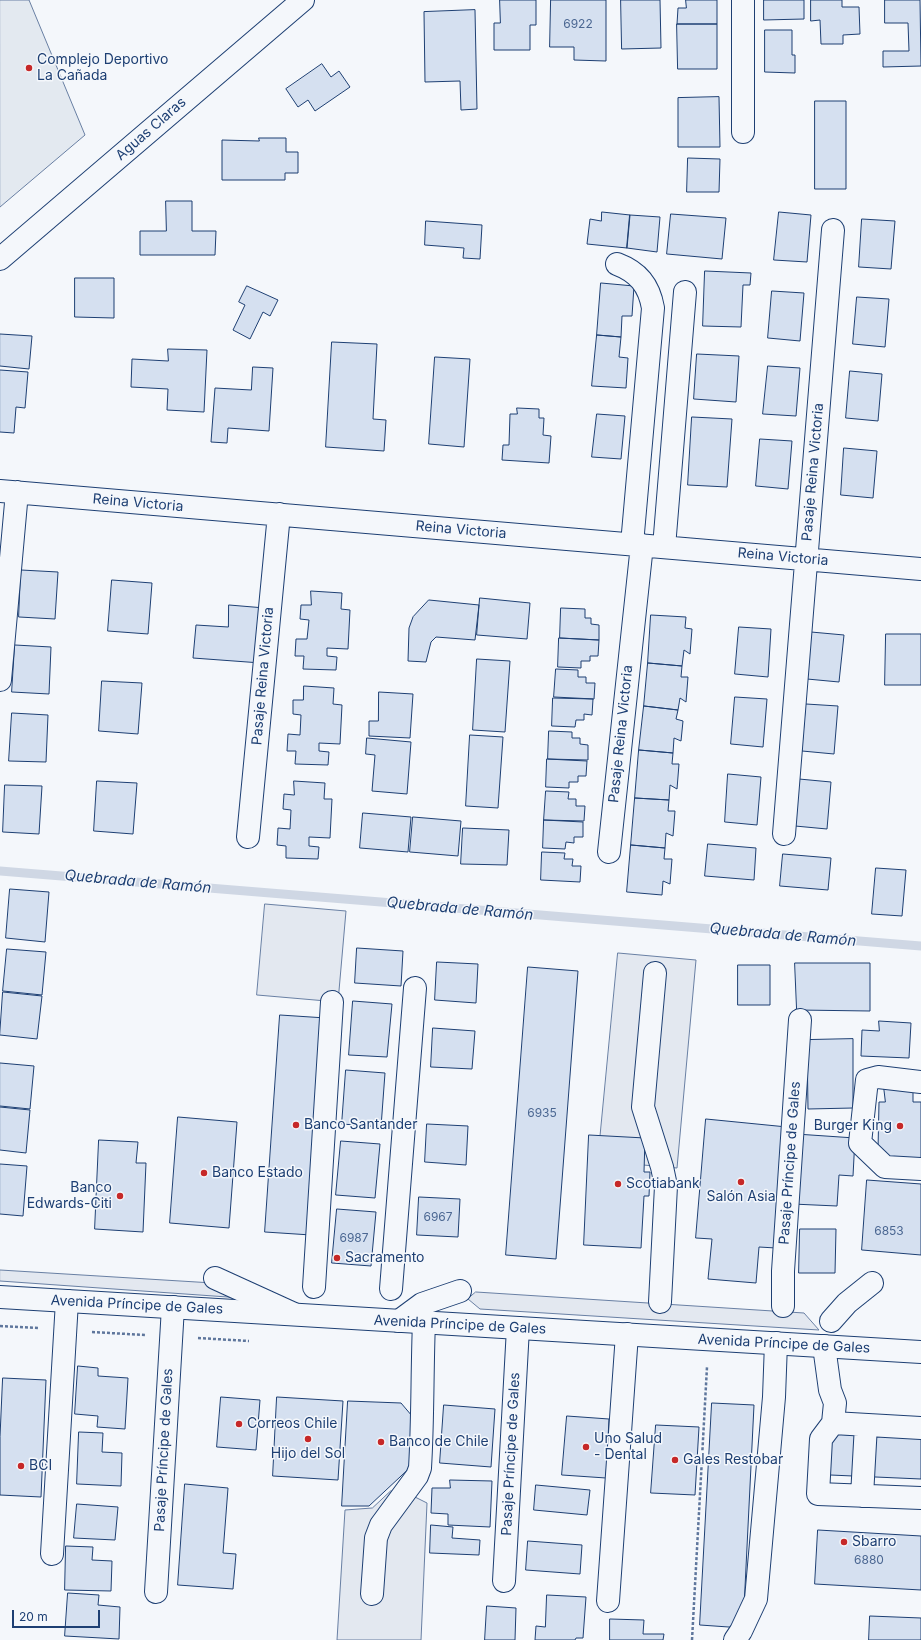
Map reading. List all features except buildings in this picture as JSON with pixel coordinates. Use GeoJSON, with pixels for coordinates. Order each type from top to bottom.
{"type":"FeatureCollection","features":[{"type":"Feature","properties":{"kind":"street","name":"Aguas Claras"},"geometry":{"type":"LineString","coordinates":[[0,259],[303,0]]}},
{"type":"Feature","properties":{"kind":"street"},"geometry":{"type":"LineString","coordinates":[[743,0],[743,132]]}},
{"type":"Feature","properties":{"kind":"street","name":"Pasaje Reina Victoria"},"geometry":{"type":"LineString","coordinates":[[784,834],[833,230]]}},
{"type":"Feature","properties":{"kind":"street","name":"Pasaje Reina Victoria"},"geometry":{"type":"LineString","coordinates":[[608,852],[637,545],[653,308],[651,295],[646,285],[633,272],[617,264]]}},
{"type":"Feature","properties":{"kind":"street"},"geometry":{"type":"LineString","coordinates":[[664,547],[685,292]]}},
{"type":"Feature","properties":{"kind":"street"},"geometry":{"type":"LineString","coordinates":[[0,680],[9,492]]}},
{"type":"Feature","properties":{"kind":"street","name":"Reina Victoria"},"geometry":{"type":"LineString","coordinates":[[9,492],[921,569]]}},
{"type":"Feature","properties":{"kind":"street","name":"Pasaje Reina Victoria"},"geometry":{"type":"LineString","coordinates":[[248,837],[279,514]]}},
{"type":"Feature","properties":{"kind":"street"},"geometry":{"type":"LineString","coordinates":[[655,973],[643,1107],[662,1167],[666,1186],[660,1302]]}},
{"type":"Feature","properties":{"kind":"street"},"geometry":{"type":"LineString","coordinates":[[391,1289],[415,988]]}},
{"type":"Feature","properties":{"kind":"street"},"geometry":{"type":"LineString","coordinates":[[314,1287],[332,1002]]}},
{"type":"Feature","properties":{"kind":"street","name":"Pasaje Príncipe de Gales"},"geometry":{"type":"LineString","coordinates":[[783,1306],[783,1271],[800,1020]]}},
{"type":"Feature","properties":{"kind":"street"},"geometry":{"type":"LineString","coordinates":[[921,1082],[878,1077],[867,1080],[860,1143],[885,1167],[921,1169]]}},
{"type":"Feature","properties":{"kind":"street"},"geometry":{"type":"LineString","coordinates":[[215,1278],[294,1314]]}},
{"type":"Feature","properties":{"kind":"street"},"geometry":{"type":"LineString","coordinates":[[831,1321],[847,1302],[872,1283]]}},
{"type":"Feature","properties":{"kind":"street"},"geometry":{"type":"LineString","coordinates":[[399,1321],[422,1304],[460,1291]]}},
{"type":"Feature","properties":{"kind":"street","name":"Avenida Príncipe de Gales"},"geometry":{"type":"LineString","coordinates":[[0,1297],[921,1352]]}},
{"type":"Feature","properties":{"kind":"street"},"geometry":{"type":"LineString","coordinates":[[52,1554],[67,1301]]}},
{"type":"Feature","properties":{"kind":"street","name":"Pasaje Príncipe de Gales"},"geometry":{"type":"LineString","coordinates":[[156,1592],[173,1307]]}},
{"type":"Feature","properties":{"kind":"street"},"geometry":{"type":"LineString","coordinates":[[372,1594],[376,1538],[381,1524],[418,1476],[420,1468],[424,1400],[422,1369],[424,1322]]}},
{"type":"Feature","properties":{"kind":"street","name":"Pasaje Príncipe de Gales"},"geometry":{"type":"LineString","coordinates":[[504,1581],[518,1328]]}},
{"type":"Feature","properties":{"kind":"street"},"geometry":{"type":"LineString","coordinates":[[608,1602],[627,1334]]}},
{"type":"Feature","properties":{"kind":"street"},"geometry":{"type":"LineString","coordinates":[[735,1640],[741,1631],[756,1599],[774,1397],[776,1343]]}},
{"type":"Feature","properties":{"kind":"street"},"geometry":{"type":"LineString","coordinates":[[824,1346],[834,1413],[821,1439],[818,1494],[921,1498]]}},
{"type":"Feature","properties":{"kind":"street"},"geometry":{"type":"LineString","coordinates":[[834,1413],[866,1424],[921,1428]]}},
{"type":"Feature","properties":{"kind":"street"},"geometry":{"type":"LineString","coordinates":[[862,1496],[866,1424]]}},
{"type":"Feature","properties":{"kind":"path"},"geometry":{"type":"LineString","coordinates":[[692,1640],[707,1367]]}},
{"type":"Feature","properties":{"kind":"shaded area","name":"Complejo Deportivo La Cañada"},"geometry":{"type":"Polygon","coordinates":[[[0,0],[29,0],[85,135],[0,207],[0,0]]]}},
{"type":"Feature","properties":{"kind":"shaded area"},"geometry":{"type":"Polygon","coordinates":[[[265,904],[346,911],[338,1002],[257,995],[265,904]]]}},
{"type":"Feature","properties":{"kind":"shaded area","name":"Scotiabank"},"geometry":{"type":"Polygon","coordinates":[[[618,953],[696,960],[677,1168],[598,1161],[618,953]]]}},
{"type":"Feature","properties":{"kind":"shaded area"},"geometry":{"type":"Polygon","coordinates":[[[0,1270],[213,1283],[242,1298],[0,1281],[0,1270]]]}},
{"type":"Feature","properties":{"kind":"shaded area"},"geometry":{"type":"Polygon","coordinates":[[[476,1292],[804,1313],[819,1330],[480,1309],[468,1299],[476,1292]]]}},
{"type":"Feature","properties":{"kind":"shaded area","name":"Banco de Chile"},"geometry":{"type":"Polygon","coordinates":[[[391,1491],[405,1492],[427,1503],[421,1640],[337,1640],[345,1510],[372,1508],[391,1491]]]}},
{"type":"Feature","properties":{"kind":"waterway","name":"Quebrada de Ramón"},"geometry":{"type":"LineString","coordinates":[[0,871],[921,946]]}},
{"type":"Feature","properties":{"kind":"place","name":"Complejo Deportivo La Cañada"},"geometry":{"type":"Point","coordinates":[29,68]}},
{"type":"Feature","properties":{"kind":"place","name":"Banco Santander"},"geometry":{"type":"Point","coordinates":[296,1125]}},
{"type":"Feature","properties":{"kind":"place","name":"Burger King"},"geometry":{"type":"Point","coordinates":[900,1126]}},
{"type":"Feature","properties":{"kind":"place","name":"Banco Estado"},"geometry":{"type":"Point","coordinates":[204,1173]}},
{"type":"Feature","properties":{"kind":"place","name":"Salón Asia"},"geometry":{"type":"Point","coordinates":[741,1182]}},
{"type":"Feature","properties":{"kind":"place","name":"Scotiabank"},"geometry":{"type":"Point","coordinates":[618,1184]}},
{"type":"Feature","properties":{"kind":"place","name":"Banco Edwards-Citi"},"geometry":{"type":"Point","coordinates":[120,1196]}},
{"type":"Feature","properties":{"kind":"place","name":"Sacramento"},"geometry":{"type":"Point","coordinates":[337,1258]}},
{"type":"Feature","properties":{"kind":"place","name":"Correos Chile"},"geometry":{"type":"Point","coordinates":[239,1424]}},
{"type":"Feature","properties":{"kind":"place","name":"Hijo del Sol"},"geometry":{"type":"Point","coordinates":[308,1439]}},
{"type":"Feature","properties":{"kind":"place","name":"Banco de Chile"},"geometry":{"type":"Point","coordinates":[381,1442]}},
{"type":"Feature","properties":{"kind":"place","name":"Uno Salud - Dental"},"geometry":{"type":"Point","coordinates":[586,1447]}},
{"type":"Feature","properties":{"kind":"place","name":"Gales Restobar"},"geometry":{"type":"Point","coordinates":[675,1460]}},
{"type":"Feature","properties":{"kind":"place","name":"BCI"},"geometry":{"type":"Point","coordinates":[21,1466]}},
{"type":"Feature","properties":{"kind":"place","name":"Sbarro"},"geometry":{"type":"Point","coordinates":[844,1542]}}]}
